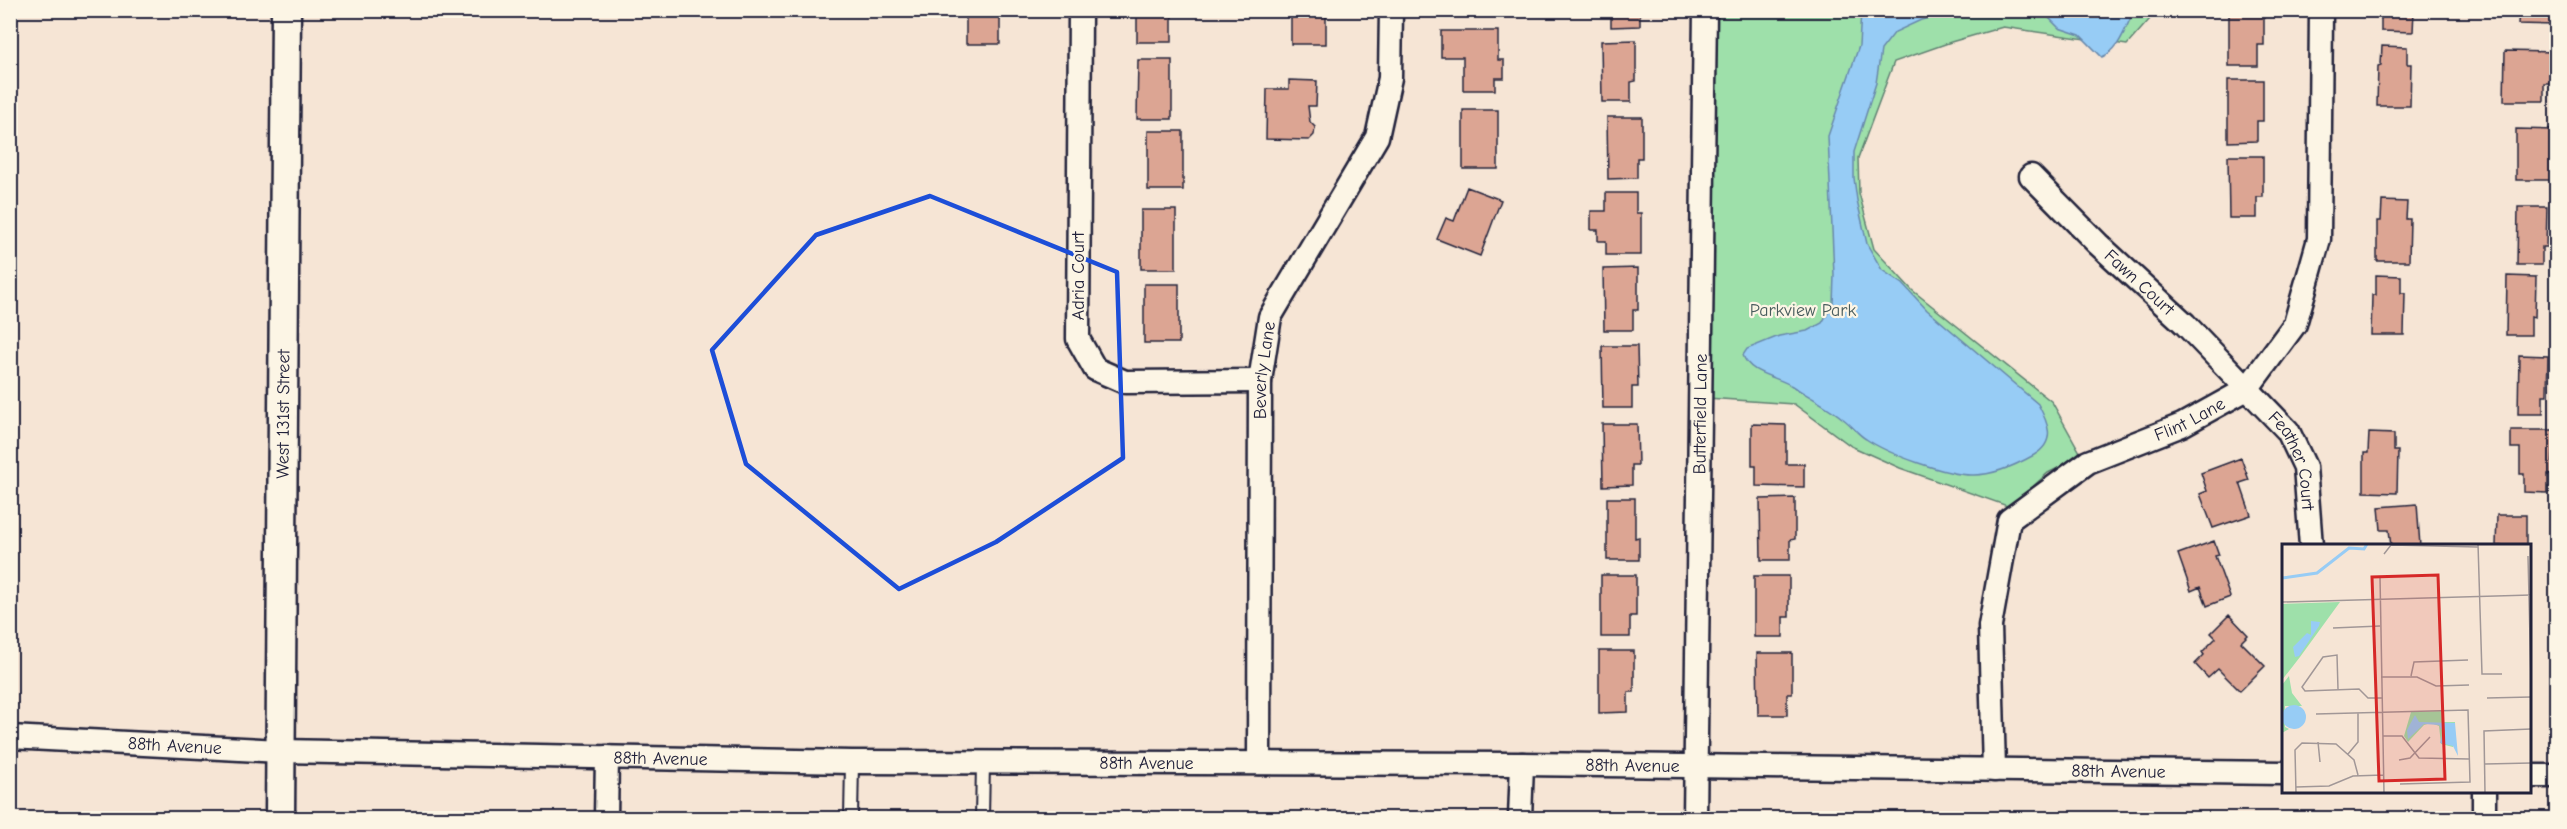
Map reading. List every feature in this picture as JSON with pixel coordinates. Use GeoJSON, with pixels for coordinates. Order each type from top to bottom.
{"type":"FeatureCollection","features":[{"type":"Feature","properties":{"kind":"street","name":"West 131st Street"},"geometry":{"type":"LineString","coordinates":[[280,819],[286,10]]}},
{"type":"Feature","properties":{"kind":"street","name":"Adria Court"},"geometry":{"type":"LineString","coordinates":[[1080,10],[1078,339],[1095,369],[1125,382],[1260,381]]}},
{"type":"Feature","properties":{"kind":"street","name":"Beverly Lane"},"geometry":{"type":"LineString","coordinates":[[1259,762],[1260,381],[1270,317],[1377,137],[1390,78],[1391,10]]}},
{"type":"Feature","properties":{"kind":"street","name":"Butterfield Lane"},"geometry":{"type":"LineString","coordinates":[[1695,819],[1705,10]]}},
{"type":"Feature","properties":{"kind":"street","name":"Flint Lane"},"geometry":{"type":"LineString","coordinates":[[1994,770],[1990,626],[2009,520],[2088,462],[2182,425],[2247,389],[2295,324],[2319,239],[2321,10]]}},
{"type":"Feature","properties":{"kind":"street","name":"Fawn Court"},"geometry":{"type":"LineString","coordinates":[[2031,176],[2098,244],[2185,324],[2247,389]]}},
{"type":"Feature","properties":{"kind":"street","name":"Feather Court"},"geometry":{"type":"LineString","coordinates":[[2247,389],[2288,431],[2306,468],[2310,544]]}},
{"type":"Feature","properties":{"kind":"street","name":"88th Avenue"},"geometry":{"type":"LineString","coordinates":[[10,737],[280,750],[852,762],[1522,764],[2282,773]]}},
{"type":"Feature","properties":{"kind":"street"},"geometry":{"type":"LineString","coordinates":[[606,819],[607,757]]}},
{"type":"Feature","properties":{"kind":"street"},"geometry":{"type":"LineString","coordinates":[[1520,819],[1522,764]]}},
{"type":"Feature","properties":{"kind":"street"},"geometry":{"type":"LineString","coordinates":[[2531,776],[2556,776]]}},
{"type":"Feature","properties":{"kind":"street"},"geometry":{"type":"LineString","coordinates":[[2484,793],[2484,819]]}},
{"type":"Feature","properties":{"kind":"lane"},"geometry":{"type":"LineString","coordinates":[[851,819],[852,762]]}},
{"type":"Feature","properties":{"kind":"lane"},"geometry":{"type":"LineString","coordinates":[[982,762],[982,819]]}},
{"type":"Feature","properties":{"kind":"highlighted area"},"geometry":{"type":"Polygon","coordinates":[[[930,196],[1117,272],[1123,458],[996,542],[899,589],[746,464],[712,350],[816,235],[930,196]]]}},
{"type":"Feature","properties":{"kind":"green space","name":"Parkview Park"},"geometry":{"type":"Polygon","coordinates":[[[1712,11],[2157,11],[2127,45],[2003,27],[1894,62],[1858,158],[1859,193],[1874,249],[1912,290],[2052,402],[2082,456],[2048,473],[2010,507],[1900,468],[1851,446],[1794,404],[1707,398],[1712,11]]]}},
{"type":"Feature","properties":{"kind":"water"},"geometry":{"type":"Polygon","coordinates":[[[1861,11],[1961,11],[1921,20],[1895,32],[1881,50],[1876,83],[1854,152],[1854,178],[1867,244],[1882,270],[1903,284],[1927,310],[2038,404],[2042,411],[2048,431],[2046,444],[2034,455],[1998,471],[1982,475],[1949,472],[1888,451],[1863,437],[1845,420],[1817,401],[1786,383],[1757,371],[1743,355],[1747,349],[1779,336],[1807,331],[1822,323],[1833,304],[1834,275],[1828,136],[1859,46],[1861,11]]]}},
{"type":"Feature","properties":{"kind":"water"},"geometry":{"type":"Polygon","coordinates":[[[2035,11],[2134,11],[2118,44],[2102,57],[2080,35],[2059,28],[2044,13],[2035,11]]]}},
{"type":"Feature","properties":{"kind":"building"},"geometry":{"type":"Polygon","coordinates":[[[966,10],[1000,10],[1000,44],[966,44],[966,10]]]}},
{"type":"Feature","properties":{"kind":"building"},"geometry":{"type":"Polygon","coordinates":[[[1137,10],[1172,10],[1172,42],[1137,42],[1137,10]]]}},
{"type":"Feature","properties":{"kind":"building"},"geometry":{"type":"Polygon","coordinates":[[[1291,10],[1326,10],[1326,44],[1291,44],[1291,10]]]}},
{"type":"Feature","properties":{"kind":"building"},"geometry":{"type":"Polygon","coordinates":[[[1611,10],[1640,10],[1640,26],[1611,27],[1611,10]]]}},
{"type":"Feature","properties":{"kind":"building"},"geometry":{"type":"Polygon","coordinates":[[[2229,10],[2264,10],[2264,45],[2258,45],[2258,66],[2229,66],[2229,10]]]}},
{"type":"Feature","properties":{"kind":"building"},"geometry":{"type":"Polygon","coordinates":[[[2381,10],[2414,10],[2413,32],[2381,31],[2381,10]]]}},
{"type":"Feature","properties":{"kind":"building"},"geometry":{"type":"Polygon","coordinates":[[[2519,10],[2556,10],[2556,25],[2518,24],[2519,10]]]}},
{"type":"Feature","properties":{"kind":"building"},"geometry":{"type":"Polygon","coordinates":[[[1441,31],[1498,31],[1498,60],[1504,60],[1504,78],[1495,78],[1495,90],[1463,90],[1463,57],[1441,57],[1441,31]]]}},
{"type":"Feature","properties":{"kind":"building"},"geometry":{"type":"Polygon","coordinates":[[[1636,40],[1636,81],[1631,82],[1631,102],[1602,102],[1601,41],[1636,40]]]}},
{"type":"Feature","properties":{"kind":"building"},"geometry":{"type":"Polygon","coordinates":[[[2382,46],[2407,47],[2407,64],[2411,64],[2410,106],[2377,106],[2378,66],[2381,65],[2382,46]]]}},
{"type":"Feature","properties":{"kind":"building"},"geometry":{"type":"Polygon","coordinates":[[[2505,51],[2554,52],[2553,83],[2544,83],[2544,101],[2504,101],[2505,51]]]}},
{"type":"Feature","properties":{"kind":"building"},"geometry":{"type":"Polygon","coordinates":[[[1138,60],[1172,60],[1172,119],[1137,119],[1138,60]]]}},
{"type":"Feature","properties":{"kind":"building"},"geometry":{"type":"Polygon","coordinates":[[[1289,80],[1317,81],[1316,106],[1308,106],[1310,122],[1315,127],[1314,135],[1309,140],[1266,139],[1267,89],[1289,89],[1289,80]]]}},
{"type":"Feature","properties":{"kind":"building"},"geometry":{"type":"Polygon","coordinates":[[[2228,80],[2263,80],[2263,121],[2257,121],[2257,141],[2228,142],[2228,80]]]}},
{"type":"Feature","properties":{"kind":"building"},"geometry":{"type":"Polygon","coordinates":[[[1463,110],[1498,110],[1498,169],[1463,169],[1463,110]]]}},
{"type":"Feature","properties":{"kind":"building"},"geometry":{"type":"Polygon","coordinates":[[[1607,117],[1642,117],[1642,158],[1637,158],[1637,178],[1608,179],[1607,117]]]}},
{"type":"Feature","properties":{"kind":"building"},"geometry":{"type":"Polygon","coordinates":[[[2516,129],[2556,130],[2556,180],[2516,180],[2516,129]]]}},
{"type":"Feature","properties":{"kind":"building"},"geometry":{"type":"Polygon","coordinates":[[[1148,131],[1183,131],[1183,190],[1148,190],[1148,131]]]}},
{"type":"Feature","properties":{"kind":"building"},"geometry":{"type":"Polygon","coordinates":[[[2228,156],[2263,156],[2263,197],[2257,197],[2257,218],[2229,218],[2228,156]]]}},
{"type":"Feature","properties":{"kind":"building"},"geometry":{"type":"Polygon","coordinates":[[[1467,187],[1501,200],[1480,256],[1437,239],[1446,218],[1454,221],[1467,187]]]}},
{"type":"Feature","properties":{"kind":"building"},"geometry":{"type":"Polygon","coordinates":[[[1606,193],[1636,193],[1636,213],[1641,213],[1641,255],[1606,255],[1606,241],[1598,241],[1598,230],[1591,230],[1591,211],[1606,211],[1606,193]]]}},
{"type":"Feature","properties":{"kind":"building"},"geometry":{"type":"Polygon","coordinates":[[[2382,201],[2407,202],[2406,219],[2410,219],[2409,261],[2377,261],[2377,221],[2381,221],[2382,201]]]}},
{"type":"Feature","properties":{"kind":"building"},"geometry":{"type":"Polygon","coordinates":[[[2518,207],[2547,207],[2546,247],[2542,247],[2542,265],[2517,265],[2518,207]]]}},
{"type":"Feature","properties":{"kind":"building"},"geometry":{"type":"Polygon","coordinates":[[[1141,210],[1176,210],[1176,269],[1141,269],[1141,210]]]}},
{"type":"Feature","properties":{"kind":"building"},"geometry":{"type":"Polygon","coordinates":[[[1638,268],[1638,310],[1633,310],[1633,330],[1604,330],[1603,269],[1638,268]]]}},
{"type":"Feature","properties":{"kind":"building"},"geometry":{"type":"Polygon","coordinates":[[[2376,275],[2401,276],[2401,293],[2405,293],[2404,335],[2371,335],[2372,295],[2376,295],[2376,275]]]}},
{"type":"Feature","properties":{"kind":"building"},"geometry":{"type":"Polygon","coordinates":[[[2507,276],[2536,277],[2535,317],[2531,316],[2531,335],[2506,335],[2507,276]]]}},
{"type":"Feature","properties":{"kind":"building"},"geometry":{"type":"Polygon","coordinates":[[[1144,284],[1179,284],[1179,343],[1144,343],[1144,284]]]}},
{"type":"Feature","properties":{"kind":"building"},"geometry":{"type":"Polygon","coordinates":[[[1602,346],[1637,346],[1638,387],[1632,387],[1632,408],[1603,408],[1602,346]]]}},
{"type":"Feature","properties":{"kind":"building"},"geometry":{"type":"Polygon","coordinates":[[[2519,355],[2548,356],[2547,395],[2543,395],[2543,414],[2518,414],[2519,355]]]}},
{"type":"Feature","properties":{"kind":"building"},"geometry":{"type":"Polygon","coordinates":[[[1602,424],[1637,424],[1638,465],[1632,465],[1632,485],[1603,486],[1602,424]]]}},
{"type":"Feature","properties":{"kind":"building"},"geometry":{"type":"Polygon","coordinates":[[[1752,424],[1786,425],[1786,464],[1804,464],[1804,487],[1756,486],[1756,466],[1752,466],[1752,424]]]}},
{"type":"Feature","properties":{"kind":"building"},"geometry":{"type":"Polygon","coordinates":[[[2511,430],[2556,430],[2552,474],[2548,474],[2548,493],[2524,492],[2524,474],[2520,474],[2520,448],[2511,448],[2511,430]]]}},
{"type":"Feature","properties":{"kind":"building"},"geometry":{"type":"Polygon","coordinates":[[[2369,433],[2394,434],[2394,451],[2398,451],[2397,493],[2364,492],[2364,453],[2368,453],[2369,433]]]}},
{"type":"Feature","properties":{"kind":"building"},"geometry":{"type":"Polygon","coordinates":[[[2241,458],[2249,480],[2240,483],[2251,515],[2213,528],[2200,494],[2207,491],[2201,473],[2241,458]]]}},
{"type":"Feature","properties":{"kind":"building"},"geometry":{"type":"Polygon","coordinates":[[[1607,498],[1635,498],[1635,538],[1639,537],[1639,560],[1607,560],[1607,498]]]}},
{"type":"Feature","properties":{"kind":"building"},"geometry":{"type":"Polygon","coordinates":[[[1795,498],[1795,539],[1790,540],[1790,560],[1761,560],[1760,499],[1795,498]]]}},
{"type":"Feature","properties":{"kind":"building"},"geometry":{"type":"Polygon","coordinates":[[[2417,504],[2420,544],[2391,544],[2389,530],[2381,530],[2379,507],[2417,504]]]}},
{"type":"Feature","properties":{"kind":"building"},"geometry":{"type":"Polygon","coordinates":[[[2497,515],[2526,515],[2526,544],[2496,544],[2497,515]]]}},
{"type":"Feature","properties":{"kind":"building"},"geometry":{"type":"Polygon","coordinates":[[[2214,541],[2219,555],[2215,556],[2230,597],[2207,606],[2200,587],[2191,591],[2178,554],[2214,541]]]}},
{"type":"Feature","properties":{"kind":"building"},"geometry":{"type":"Polygon","coordinates":[[[1601,575],[1636,575],[1636,616],[1630,616],[1630,637],[1601,637],[1601,575]]]}},
{"type":"Feature","properties":{"kind":"building"},"geometry":{"type":"Polygon","coordinates":[[[1754,576],[1789,576],[1789,617],[1783,617],[1783,637],[1754,637],[1754,576]]]}},
{"type":"Feature","properties":{"kind":"building"},"geometry":{"type":"Polygon","coordinates":[[[2229,615],[2248,635],[2241,642],[2265,666],[2240,691],[2218,669],[2208,678],[2195,664],[2204,655],[2202,652],[2216,638],[2211,633],[2229,615]]]}},
{"type":"Feature","properties":{"kind":"building"},"geometry":{"type":"Polygon","coordinates":[[[1599,651],[1634,651],[1634,692],[1628,692],[1628,712],[1599,713],[1599,651]]]}},
{"type":"Feature","properties":{"kind":"building"},"geometry":{"type":"Polygon","coordinates":[[[1757,653],[1792,653],[1792,694],[1787,694],[1787,715],[1758,715],[1757,653]]]}}]}
